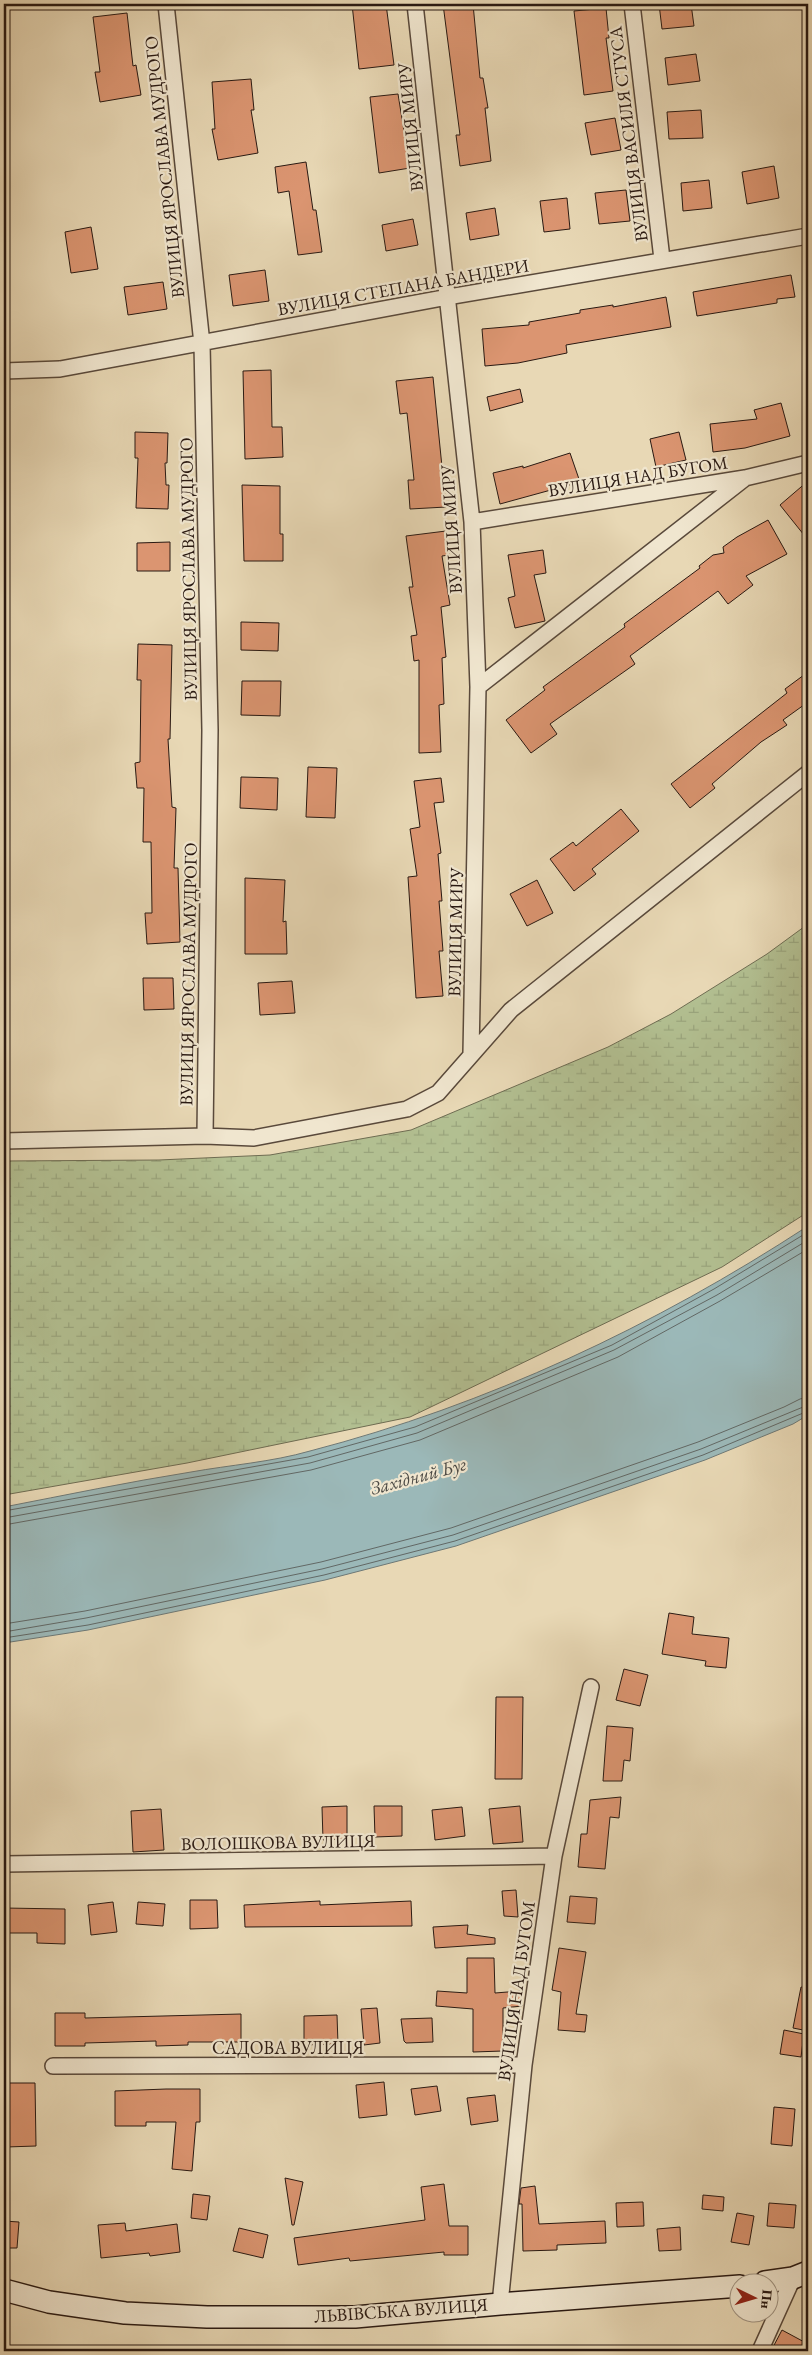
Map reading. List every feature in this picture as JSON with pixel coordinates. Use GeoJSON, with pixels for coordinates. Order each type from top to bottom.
{"type":"FeatureCollection","features":[{"type":"Feature","properties":{"kind":"street","name":"ВУЛИЦЯ ЯРОСЛАВА МУДРОГО"},"geometry":{"type":"LineString","coordinates":[[166,4],[202,344],[210,730],[205,1136]]}},
{"type":"Feature","properties":{"kind":"street","name":"ВУЛИЦЯ МИРУ"},"geometry":{"type":"LineString","coordinates":[[415,4],[472,522],[478,687],[471,1054]]}},
{"type":"Feature","properties":{"kind":"street","name":"ВУЛИЦЯ ВАСИЛЯ СТУСА"},"geometry":{"type":"LineString","coordinates":[[632,4],[662,259]]}},
{"type":"Feature","properties":{"kind":"street","name":"ВУЛИЦЯ СТЕПАНА БАНДЕРИ"},"geometry":{"type":"LineString","coordinates":[[4,371],[60,369],[448,297],[662,259],[808,236]]}},
{"type":"Feature","properties":{"kind":"street","name":"ВУЛИЦЯ НАД БУГОМ"},"geometry":{"type":"LineString","coordinates":[[472,522],[745,478],[808,463]]}},
{"type":"Feature","properties":{"kind":"street"},"geometry":{"type":"LineString","coordinates":[[478,687],[745,478]]}},
{"type":"Feature","properties":{"kind":"street"},"geometry":{"type":"LineString","coordinates":[[4,1141],[205,1136],[254,1138],[407,1109],[438,1093],[511,1010],[808,773]]}},
{"type":"Feature","properties":{"kind":"street","name":"ВУЛИЦЯ НАД БУГОМ"},"geometry":{"type":"LineString","coordinates":[[500,2304],[524,2065],[554,1856],[591,1687]]}},
{"type":"Feature","properties":{"kind":"street","name":"ВОЛОШКОВА ВУЛИЦЯ"},"geometry":{"type":"LineString","coordinates":[[4,1864],[554,1856]]}},
{"type":"Feature","properties":{"kind":"street","name":"САДОВА ВУЛИЦЯ"},"geometry":{"type":"LineString","coordinates":[[53,2066],[524,2065]]}},
{"type":"Feature","properties":{"kind":"street"},"geometry":{"type":"LineString","coordinates":[[780,2279],[801,2275]]}},
{"type":"Feature","properties":{"kind":"street"},"geometry":{"type":"LineString","coordinates":[[760,2351],[801,2275]]}},
{"type":"Feature","properties":{"kind":"street","name":"ЛЬВІВСЬКА ВУЛИЦЯ"},"geometry":{"type":"LineString","coordinates":[[4,2290],[49,2302],[126,2313],[207,2317],[355,2317],[730,2287]]}},
{"type":"Feature","properties":{"kind":"green space"},"geometry":{"type":"Polygon","coordinates":[[[808,924],[808,1212],[722,1267],[410,1417],[187,1463],[4,1495],[4,1161],[159,1160],[270,1155],[411,1130],[608,1047],[671,1014],[767,954],[808,924]]]}},
{"type":"Feature","properties":{"kind":"water","name":"Західний Буг"},"geometry":{"type":"Polygon","coordinates":[[[808,1226],[808,1415],[793,1424],[705,1460],[456,1546],[325,1580],[88,1630],[4,1643],[4,1507],[144,1480],[296,1455],[376,1432],[441,1410],[505,1386],[568,1359],[630,1329],[691,1297],[808,1226]]]}},
{"type":"Feature","properties":{"kind":"building"},"geometry":{"type":"Polygon","coordinates":[[[352,4],[386,4],[394,65],[359,69],[352,4]]]}},
{"type":"Feature","properties":{"kind":"building"},"geometry":{"type":"Polygon","coordinates":[[[443,4],[473,4],[480,78],[483,78],[488,108],[485,108],[491,161],[460,166],[456,135],[460,135],[443,4]]]}},
{"type":"Feature","properties":{"kind":"building"},"geometry":{"type":"Polygon","coordinates":[[[659,4],[691,4],[694,26],[662,29],[659,4]]]}},
{"type":"Feature","properties":{"kind":"building"},"geometry":{"type":"Polygon","coordinates":[[[606,8],[609,38],[606,38],[613,91],[584,95],[574,11],[606,8]]]}},
{"type":"Feature","properties":{"kind":"building"},"geometry":{"type":"Polygon","coordinates":[[[127,13],[133,66],[136,65],[141,95],[100,102],[95,72],[100,72],[93,17],[127,13]]]}},
{"type":"Feature","properties":{"kind":"building"},"geometry":{"type":"Polygon","coordinates":[[[696,54],[700,81],[668,85],[665,58],[696,54]]]}},
{"type":"Feature","properties":{"kind":"building"},"geometry":{"type":"Polygon","coordinates":[[[251,79],[254,110],[251,110],[258,153],[218,160],[212,129],[215,129],[212,82],[251,79]]]}},
{"type":"Feature","properties":{"kind":"building"},"geometry":{"type":"Polygon","coordinates":[[[398,94],[410,168],[379,173],[370,97],[398,94]]]}},
{"type":"Feature","properties":{"kind":"building"},"geometry":{"type":"Polygon","coordinates":[[[701,110],[703,138],[669,139],[667,112],[701,110]]]}},
{"type":"Feature","properties":{"kind":"building"},"geometry":{"type":"Polygon","coordinates":[[[615,118],[621,150],[591,155],[585,123],[615,118]]]}},
{"type":"Feature","properties":{"kind":"building"},"geometry":{"type":"Polygon","coordinates":[[[306,162],[313,210],[316,210],[322,252],[298,255],[289,191],[278,193],[275,167],[306,162]]]}},
{"type":"Feature","properties":{"kind":"building"},"geometry":{"type":"Polygon","coordinates":[[[774,166],[779,198],[747,204],[742,172],[774,166]]]}},
{"type":"Feature","properties":{"kind":"building"},"geometry":{"type":"Polygon","coordinates":[[[709,180],[712,208],[683,211],[681,183],[709,180]]]}},
{"type":"Feature","properties":{"kind":"building"},"geometry":{"type":"Polygon","coordinates":[[[626,190],[630,221],[599,224],[595,193],[626,190]]]}},
{"type":"Feature","properties":{"kind":"building"},"geometry":{"type":"Polygon","coordinates":[[[567,198],[570,229],[544,232],[540,201],[567,198]]]}},
{"type":"Feature","properties":{"kind":"building"},"geometry":{"type":"Polygon","coordinates":[[[495,208],[499,235],[470,240],[466,213],[495,208]]]}},
{"type":"Feature","properties":{"kind":"building"},"geometry":{"type":"Polygon","coordinates":[[[413,219],[418,245],[386,251],[382,225],[413,219]]]}},
{"type":"Feature","properties":{"kind":"building"},"geometry":{"type":"Polygon","coordinates":[[[91,227],[98,269],[71,273],[65,232],[91,227]]]}},
{"type":"Feature","properties":{"kind":"building"},"geometry":{"type":"Polygon","coordinates":[[[265,270],[269,301],[233,306],[229,275],[265,270]]]}},
{"type":"Feature","properties":{"kind":"building"},"geometry":{"type":"Polygon","coordinates":[[[791,275],[795,297],[777,299],[777,303],[697,316],[693,292],[791,275]]]}},
{"type":"Feature","properties":{"kind":"building"},"geometry":{"type":"Polygon","coordinates":[[[163,282],[167,309],[128,315],[124,287],[163,282]]]}},
{"type":"Feature","properties":{"kind":"building"},"geometry":{"type":"Polygon","coordinates":[[[666,297],[671,327],[566,345],[567,353],[518,363],[485,366],[482,329],[529,325],[529,322],[580,313],[580,310],[613,305],[613,307],[666,297]]]}},
{"type":"Feature","properties":{"kind":"building"},"geometry":{"type":"Polygon","coordinates":[[[271,370],[272,427],[282,427],[283,457],[245,459],[243,371],[271,370]]]}},
{"type":"Feature","properties":{"kind":"building"},"geometry":{"type":"Polygon","coordinates":[[[433,377],[446,507],[410,509],[408,480],[414,480],[407,413],[400,414],[396,381],[433,377]]]}},
{"type":"Feature","properties":{"kind":"building"},"geometry":{"type":"Polygon","coordinates":[[[520,389],[523,402],[490,411],[487,397],[520,389]]]}},
{"type":"Feature","properties":{"kind":"building"},"geometry":{"type":"Polygon","coordinates":[[[781,403],[790,436],[745,448],[713,452],[710,424],[757,419],[754,410],[781,403]]]}},
{"type":"Feature","properties":{"kind":"building"},"geometry":{"type":"Polygon","coordinates":[[[135,432],[168,433],[167,463],[165,463],[166,485],[169,485],[168,509],[136,508],[138,458],[135,458],[135,432]]]}},
{"type":"Feature","properties":{"kind":"building"},"geometry":{"type":"Polygon","coordinates":[[[679,432],[686,460],[656,467],[650,439],[679,432]]]}},
{"type":"Feature","properties":{"kind":"building"},"geometry":{"type":"Polygon","coordinates":[[[570,453],[580,482],[500,504],[493,473],[523,466],[523,468],[570,453]]]}},
{"type":"Feature","properties":{"kind":"building"},"geometry":{"type":"Polygon","coordinates":[[[808,481],[808,540],[780,505],[808,481]]]}},
{"type":"Feature","properties":{"kind":"building"},"geometry":{"type":"Polygon","coordinates":[[[242,485],[280,486],[280,534],[283,534],[283,561],[244,561],[242,485]]]}},
{"type":"Feature","properties":{"kind":"building"},"geometry":{"type":"Polygon","coordinates":[[[768,520],[787,554],[746,576],[753,585],[728,604],[718,591],[630,656],[635,664],[550,724],[557,734],[531,753],[506,720],[545,690],[543,687],[625,627],[624,624],[700,568],[699,566],[713,555],[724,553],[723,547],[768,520]]]}},
{"type":"Feature","properties":{"kind":"building"},"geometry":{"type":"Polygon","coordinates":[[[446,531],[449,555],[442,556],[450,605],[441,607],[446,657],[442,658],[444,704],[439,705],[441,752],[419,753],[419,660],[414,661],[411,636],[417,635],[409,587],[413,587],[406,536],[446,531]]]}},
{"type":"Feature","properties":{"kind":"building"},"geometry":{"type":"Polygon","coordinates":[[[170,542],[170,571],[137,571],[137,543],[170,542]]]}},
{"type":"Feature","properties":{"kind":"building"},"geometry":{"type":"Polygon","coordinates":[[[543,550],[546,573],[534,575],[545,621],[515,628],[508,598],[515,596],[508,555],[543,550]]]}},
{"type":"Feature","properties":{"kind":"building"},"geometry":{"type":"Polygon","coordinates":[[[241,622],[279,623],[278,651],[241,650],[241,622]]]}},
{"type":"Feature","properties":{"kind":"building"},"geometry":{"type":"Polygon","coordinates":[[[138,644],[172,645],[170,739],[168,739],[172,807],[176,808],[174,868],[178,868],[180,942],[147,944],[145,913],[152,913],[151,842],[143,842],[144,788],[137,788],[135,763],[140,762],[141,680],[137,680],[138,644]]]}},
{"type":"Feature","properties":{"kind":"building"},"geometry":{"type":"Polygon","coordinates":[[[808,672],[808,702],[783,720],[787,725],[761,742],[712,784],[715,788],[690,808],[671,784],[787,693],[785,689],[808,672]]]}},
{"type":"Feature","properties":{"kind":"building"},"geometry":{"type":"Polygon","coordinates":[[[242,681],[281,681],[280,716],[241,715],[242,681]]]}},
{"type":"Feature","properties":{"kind":"building"},"geometry":{"type":"Polygon","coordinates":[[[308,767],[337,768],[335,818],[306,817],[308,767]]]}},
{"type":"Feature","properties":{"kind":"building"},"geometry":{"type":"Polygon","coordinates":[[[241,777],[278,778],[277,810],[240,808],[241,777]]]}},
{"type":"Feature","properties":{"kind":"building"},"geometry":{"type":"Polygon","coordinates":[[[441,778],[444,802],[434,803],[441,853],[438,854],[442,901],[439,901],[443,951],[439,951],[443,996],[416,998],[408,877],[417,876],[410,829],[420,827],[414,781],[441,778]]]}},
{"type":"Feature","properties":{"kind":"building"},"geometry":{"type":"Polygon","coordinates":[[[621,809],[639,831],[592,869],[596,874],[574,891],[550,859],[573,842],[576,846],[621,809]]]}},
{"type":"Feature","properties":{"kind":"building"},"geometry":{"type":"Polygon","coordinates":[[[245,878],[285,880],[283,922],[286,921],[287,954],[245,954],[245,878]]]}},
{"type":"Feature","properties":{"kind":"building"},"geometry":{"type":"Polygon","coordinates":[[[537,880],[553,913],[527,926],[510,894],[537,880]]]}},
{"type":"Feature","properties":{"kind":"building"},"geometry":{"type":"Polygon","coordinates":[[[143,978],[173,978],[174,1009],[144,1010],[143,978]]]}},
{"type":"Feature","properties":{"kind":"building"},"geometry":{"type":"Polygon","coordinates":[[[292,981],[295,1013],[260,1015],[258,983],[292,981]]]}},
{"type":"Feature","properties":{"kind":"building"},"geometry":{"type":"Polygon","coordinates":[[[669,1613],[694,1617],[692,1634],[729,1638],[726,1668],[705,1666],[706,1661],[662,1654],[669,1613]]]}},
{"type":"Feature","properties":{"kind":"building"},"geometry":{"type":"Polygon","coordinates":[[[624,1669],[648,1675],[640,1706],[616,1700],[624,1669]]]}},
{"type":"Feature","properties":{"kind":"building"},"geometry":{"type":"Polygon","coordinates":[[[496,1697],[523,1697],[522,1779],[495,1779],[496,1697]]]}},
{"type":"Feature","properties":{"kind":"building"},"geometry":{"type":"Polygon","coordinates":[[[607,1726],[633,1728],[630,1761],[624,1760],[622,1781],[603,1781],[607,1726]]]}},
{"type":"Feature","properties":{"kind":"building"},"geometry":{"type":"Polygon","coordinates":[[[621,1797],[619,1818],[610,1817],[605,1869],[578,1867],[581,1834],[587,1834],[590,1800],[621,1797]]]}},
{"type":"Feature","properties":{"kind":"building"},"geometry":{"type":"Polygon","coordinates":[[[347,1806],[347,1839],[323,1840],[322,1807],[347,1806]]]}},
{"type":"Feature","properties":{"kind":"building"},"geometry":{"type":"Polygon","coordinates":[[[374,1806],[402,1806],[402,1836],[375,1837],[374,1806]]]}},
{"type":"Feature","properties":{"kind":"building"},"geometry":{"type":"Polygon","coordinates":[[[520,1806],[523,1842],[493,1844],[489,1809],[520,1806]]]}},
{"type":"Feature","properties":{"kind":"building"},"geometry":{"type":"Polygon","coordinates":[[[462,1807],[465,1836],[435,1840],[432,1810],[462,1807]]]}},
{"type":"Feature","properties":{"kind":"building"},"geometry":{"type":"Polygon","coordinates":[[[161,1809],[164,1850],[133,1852],[131,1811],[161,1809]]]}},
{"type":"Feature","properties":{"kind":"building"},"geometry":{"type":"Polygon","coordinates":[[[516,1890],[518,1917],[504,1916],[502,1891],[516,1890]]]}},
{"type":"Feature","properties":{"kind":"building"},"geometry":{"type":"Polygon","coordinates":[[[570,1896],[597,1898],[595,1924],[567,1922],[570,1896]]]}},
{"type":"Feature","properties":{"kind":"building"},"geometry":{"type":"Polygon","coordinates":[[[190,1900],[217,1900],[218,1928],[190,1929],[190,1900]]]}},
{"type":"Feature","properties":{"kind":"building"},"geometry":{"type":"Polygon","coordinates":[[[320,1901],[320,1905],[411,1901],[412,1926],[245,1927],[244,1905],[320,1901]]]}},
{"type":"Feature","properties":{"kind":"building"},"geometry":{"type":"Polygon","coordinates":[[[113,1902],[117,1932],[91,1935],[88,1905],[113,1902]]]}},
{"type":"Feature","properties":{"kind":"building"},"geometry":{"type":"Polygon","coordinates":[[[138,1902],[165,1904],[163,1926],[136,1924],[138,1902]]]}},
{"type":"Feature","properties":{"kind":"building"},"geometry":{"type":"Polygon","coordinates":[[[4,1908],[65,1909],[65,1944],[37,1943],[37,1933],[4,1933],[4,1908]]]}},
{"type":"Feature","properties":{"kind":"building"},"geometry":{"type":"Polygon","coordinates":[[[468,1925],[467,1934],[495,1938],[495,1944],[435,1948],[433,1927],[468,1925]]]}},
{"type":"Feature","properties":{"kind":"building"},"geometry":{"type":"Polygon","coordinates":[[[559,1948],[586,1952],[576,2014],[587,2015],[585,2032],[558,2030],[561,1992],[552,1990],[559,1948]]]}},
{"type":"Feature","properties":{"kind":"building"},"geometry":{"type":"Polygon","coordinates":[[[467,1958],[494,1958],[495,1993],[520,1991],[522,2006],[503,2008],[503,2051],[473,2052],[473,2009],[436,2006],[437,1991],[467,1993],[467,1958]]]}},
{"type":"Feature","properties":{"kind":"building"},"geometry":{"type":"Polygon","coordinates":[[[801,1987],[808,1988],[808,2031],[793,2028],[801,1987]]]}},
{"type":"Feature","properties":{"kind":"building"},"geometry":{"type":"Polygon","coordinates":[[[377,2008],[380,2043],[364,2045],[361,2009],[377,2008]]]}},
{"type":"Feature","properties":{"kind":"building"},"geometry":{"type":"Polygon","coordinates":[[[55,2013],[85,2013],[85,2018],[241,2014],[241,2042],[188,2042],[188,2045],[156,2046],[156,2041],[85,2043],[85,2046],[55,2046],[55,2013]]]}},
{"type":"Feature","properties":{"kind":"building"},"geometry":{"type":"Polygon","coordinates":[[[337,2015],[338,2044],[304,2045],[304,2016],[337,2015]]]}},
{"type":"Feature","properties":{"kind":"building"},"geometry":{"type":"Polygon","coordinates":[[[432,2018],[433,2042],[406,2043],[404,2041],[401,2019],[432,2018]]]}},
{"type":"Feature","properties":{"kind":"building"},"geometry":{"type":"Polygon","coordinates":[[[784,2030],[804,2034],[801,2057],[780,2054],[784,2030]]]}},
{"type":"Feature","properties":{"kind":"building"},"geometry":{"type":"Polygon","coordinates":[[[384,2082],[387,2115],[359,2118],[356,2085],[384,2082]]]}},
{"type":"Feature","properties":{"kind":"building"},"geometry":{"type":"Polygon","coordinates":[[[5,2083],[35,2083],[36,2146],[6,2147],[5,2083]]]}},
{"type":"Feature","properties":{"kind":"building"},"geometry":{"type":"Polygon","coordinates":[[[437,2086],[441,2111],[415,2115],[411,2089],[437,2086]]]}},
{"type":"Feature","properties":{"kind":"building"},"geometry":{"type":"Polygon","coordinates":[[[200,2089],[200,2122],[196,2122],[192,2171],[172,2169],[176,2122],[146,2122],[146,2126],[115,2126],[115,2091],[200,2089]]]}},
{"type":"Feature","properties":{"kind":"building"},"geometry":{"type":"Polygon","coordinates":[[[495,2095],[498,2121],[471,2125],[467,2098],[495,2095]]]}},
{"type":"Feature","properties":{"kind":"building"},"geometry":{"type":"Polygon","coordinates":[[[774,2107],[795,2109],[792,2146],[771,2144],[774,2107]]]}},
{"type":"Feature","properties":{"kind":"building"},"geometry":{"type":"Polygon","coordinates":[[[285,2178],[303,2182],[294,2225],[292,2225],[285,2178]]]}},
{"type":"Feature","properties":{"kind":"building"},"geometry":{"type":"Polygon","coordinates":[[[444,2184],[449,2226],[468,2226],[468,2255],[444,2255],[444,2252],[350,2261],[349,2258],[298,2265],[294,2238],[425,2220],[421,2187],[444,2184]]]}},
{"type":"Feature","properties":{"kind":"building"},"geometry":{"type":"Polygon","coordinates":[[[535,2186],[539,2224],[605,2221],[606,2243],[557,2245],[557,2250],[523,2251],[522,2204],[519,2204],[521,2188],[535,2186]]]}},
{"type":"Feature","properties":{"kind":"building"},"geometry":{"type":"Polygon","coordinates":[[[193,2194],[210,2196],[207,2220],[191,2218],[193,2194]]]}},
{"type":"Feature","properties":{"kind":"building"},"geometry":{"type":"Polygon","coordinates":[[[703,2195],[724,2197],[723,2211],[702,2209],[703,2195]]]}},
{"type":"Feature","properties":{"kind":"building"},"geometry":{"type":"Polygon","coordinates":[[[643,2202],[644,2226],[617,2227],[616,2203],[643,2202]]]}},
{"type":"Feature","properties":{"kind":"building"},"geometry":{"type":"Polygon","coordinates":[[[769,2203],[796,2205],[794,2228],[767,2226],[769,2203]]]}},
{"type":"Feature","properties":{"kind":"building"},"geometry":{"type":"Polygon","coordinates":[[[737,2213],[754,2216],[749,2245],[731,2242],[737,2213]]]}},
{"type":"Feature","properties":{"kind":"building"},"geometry":{"type":"Polygon","coordinates":[[[4,2221],[19,2222],[17,2248],[4,2248],[4,2221]]]}},
{"type":"Feature","properties":{"kind":"building"},"geometry":{"type":"Polygon","coordinates":[[[125,2223],[126,2231],[177,2224],[180,2252],[150,2256],[149,2253],[101,2258],[98,2225],[125,2223]]]}},
{"type":"Feature","properties":{"kind":"building"},"geometry":{"type":"Polygon","coordinates":[[[680,2227],[681,2250],[659,2251],[657,2229],[680,2227]]]}},
{"type":"Feature","properties":{"kind":"building"},"geometry":{"type":"Polygon","coordinates":[[[239,2228],[268,2235],[263,2258],[233,2251],[239,2228]]]}},
{"type":"Feature","properties":{"kind":"building"},"geometry":{"type":"Polygon","coordinates":[[[782,2330],[808,2344],[808,2351],[771,2351],[782,2330]]]}}]}
